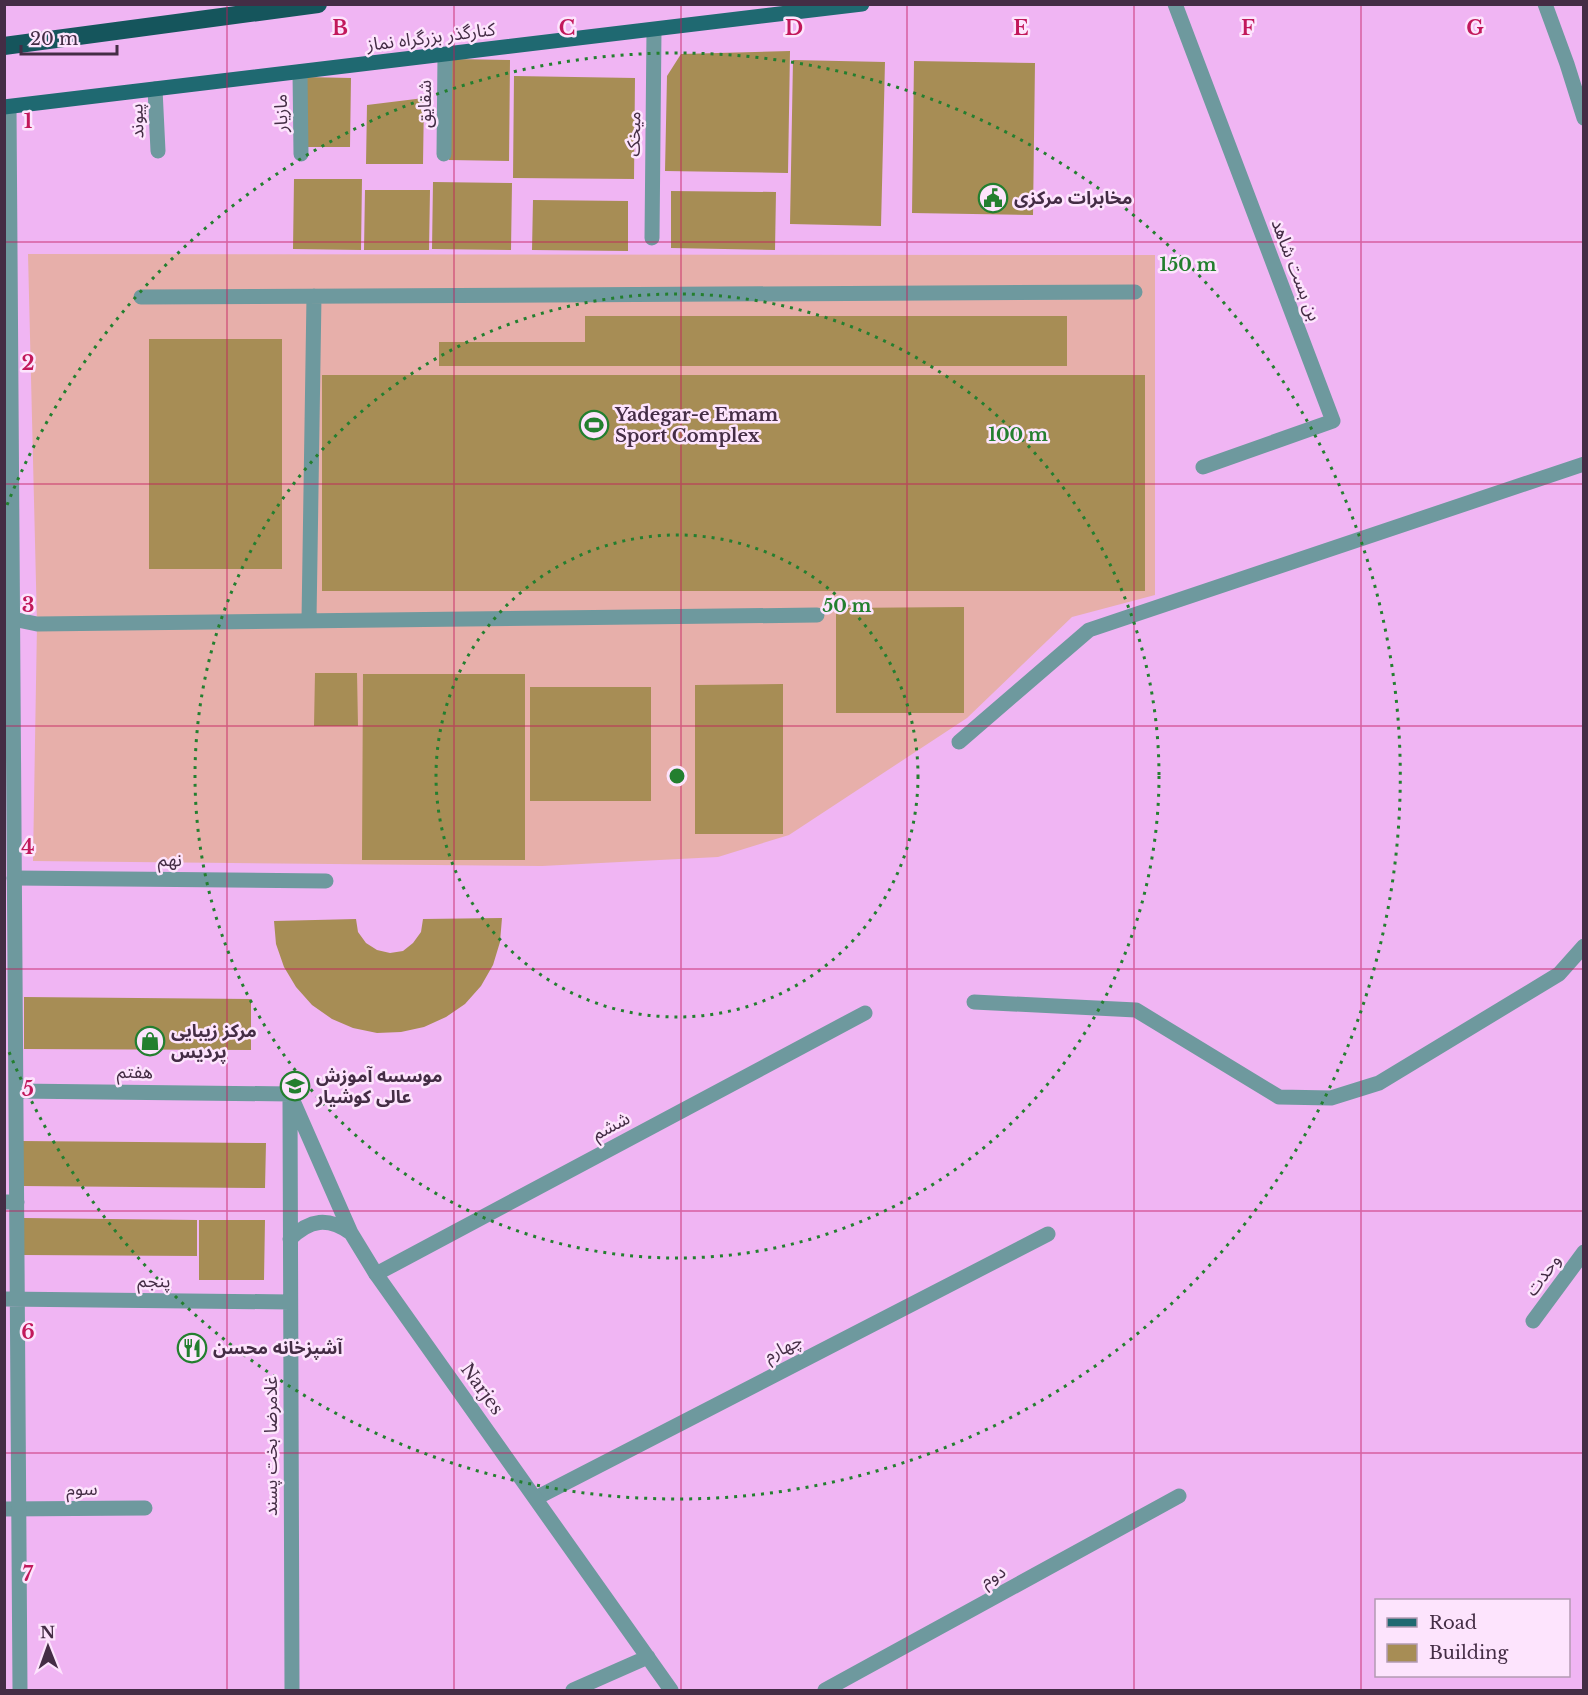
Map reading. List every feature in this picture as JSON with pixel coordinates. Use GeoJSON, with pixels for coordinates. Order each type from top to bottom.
{"type":"FeatureCollection","features":[{"type":"Feature","properties":{"kind":"highway"},"geometry":{"type":"LineString","coordinates":[[4,46],[318,4]]}},
{"type":"Feature","properties":{"kind":"main road","name":"کنارگذر بزرگراه نماز"},"geometry":{"type":"LineString","coordinates":[[7,107],[862,4]]}},
{"type":"Feature","properties":{"kind":"street","name":"بن بست شاهد"},"geometry":{"type":"LineString","coordinates":[[1175,4],[1333,421],[1203,467]]}},
{"type":"Feature","properties":{"kind":"street"},"geometry":{"type":"LineString","coordinates":[[1545,4],[1584,118]]}},
{"type":"Feature","properties":{"kind":"street","name":"میخک"},"geometry":{"type":"LineString","coordinates":[[652,238],[654,30]]}},
{"type":"Feature","properties":{"kind":"street","name":"شقایق"},"geometry":{"type":"LineString","coordinates":[[444,154],[445,55]]}},
{"type":"Feature","properties":{"kind":"street","name":"مازیار"},"geometry":{"type":"LineString","coordinates":[[300,72],[301,154]]}},
{"type":"Feature","properties":{"kind":"street","name":"پیوند"},"geometry":{"type":"LineString","coordinates":[[155,89],[158,151]]}},
{"type":"Feature","properties":{"kind":"street"},"geometry":{"type":"LineString","coordinates":[[7,107],[8,451],[13,619],[9,663],[10,1046],[16,1090],[10,1128],[12,1508],[20,1690]]}},
{"type":"Feature","properties":{"kind":"street"},"geometry":{"type":"LineString","coordinates":[[141,297],[1135,292]]}},
{"type":"Feature","properties":{"kind":"street"},"geometry":{"type":"LineString","coordinates":[[309,620],[314,296]]}},
{"type":"Feature","properties":{"kind":"street"},"geometry":{"type":"LineString","coordinates":[[959,742],[1089,630],[1584,464]]}},
{"type":"Feature","properties":{"kind":"street"},"geometry":{"type":"LineString","coordinates":[[13,619],[37,624],[817,615]]}},
{"type":"Feature","properties":{"kind":"street","name":"نهم"},"geometry":{"type":"LineString","coordinates":[[9,878],[326,881]]}},
{"type":"Feature","properties":{"kind":"street"},"geometry":{"type":"LineString","coordinates":[[974,1002],[1136,1010],[1279,1097],[1330,1098],[1379,1083],[1559,974],[1584,946]]}},
{"type":"Feature","properties":{"kind":"street","name":"ششم"},"geometry":{"type":"LineString","coordinates":[[376,1274],[865,1013]]}},
{"type":"Feature","properties":{"kind":"street","name":"هفتم"},"geometry":{"type":"LineString","coordinates":[[16,1090],[290,1094]]}},
{"type":"Feature","properties":{"kind":"street","name":"Narjes"},"geometry":{"type":"LineString","coordinates":[[290,1094],[351,1233],[376,1274],[671,1690]]}},
{"type":"Feature","properties":{"kind":"street","name":"غلامرضا بخت پسند"},"geometry":{"type":"LineString","coordinates":[[290,1094],[292,1690]]}},
{"type":"Feature","properties":{"kind":"street"},"geometry":{"type":"LineString","coordinates":[[290,1239],[298,1231],[318,1222],[330,1223],[351,1233]]}},
{"type":"Feature","properties":{"kind":"street","name":"چهارم"},"geometry":{"type":"LineString","coordinates":[[536,1498],[1048,1234]]}},
{"type":"Feature","properties":{"kind":"street","name":"وحدت"},"geometry":{"type":"LineString","coordinates":[[1533,1321],[1584,1252]]}},
{"type":"Feature","properties":{"kind":"street","name":"پنجم"},"geometry":{"type":"LineString","coordinates":[[11,1299],[290,1302]]}},
{"type":"Feature","properties":{"kind":"street","name":"دوم"},"geometry":{"type":"LineString","coordinates":[[825,1690],[1179,1496]]}},
{"type":"Feature","properties":{"kind":"street","name":"سوم"},"geometry":{"type":"LineString","coordinates":[[12,1508],[145,1508]]}},
{"type":"Feature","properties":{"kind":"street"},"geometry":{"type":"LineString","coordinates":[[573,1690],[648,1657]]}},
{"type":"Feature","properties":{"kind":"shaded area","name":"Yadegar-e Emam Sport Complex"},"geometry":{"type":"Polygon","coordinates":[[[28,254],[1155,255],[1155,595],[1072,617],[967,718],[789,835],[718,857],[542,866],[33,861],[37,624],[28,254]]]}},
{"type":"Feature","properties":{"kind":"building"},"geometry":{"type":"Polygon","coordinates":[[[790,51],[788,173],[665,171],[667,76],[681,54],[790,51]]]}},
{"type":"Feature","properties":{"kind":"building"},"geometry":{"type":"Polygon","coordinates":[[[451,59],[510,60],[509,161],[449,160],[451,59]]]}},
{"type":"Feature","properties":{"kind":"building"},"geometry":{"type":"Polygon","coordinates":[[[793,60],[885,62],[881,226],[790,224],[793,60]]]}},
{"type":"Feature","properties":{"kind":"building"},"geometry":{"type":"Polygon","coordinates":[[[914,61],[1035,63],[1033,215],[912,213],[914,61]]]}},
{"type":"Feature","properties":{"kind":"building"},"geometry":{"type":"Polygon","coordinates":[[[514,76],[635,78],[634,179],[513,178],[514,76]]]}},
{"type":"Feature","properties":{"kind":"building"},"geometry":{"type":"Polygon","coordinates":[[[305,77],[351,78],[350,147],[304,147],[305,77]]]}},
{"type":"Feature","properties":{"kind":"building"},"geometry":{"type":"Polygon","coordinates":[[[424,98],[423,164],[366,164],[367,105],[424,98]]]}},
{"type":"Feature","properties":{"kind":"building"},"geometry":{"type":"Polygon","coordinates":[[[294,179],[362,179],[361,250],[293,249],[294,179]]]}},
{"type":"Feature","properties":{"kind":"building"},"geometry":{"type":"Polygon","coordinates":[[[433,182],[512,183],[511,250],[432,249],[433,182]]]}},
{"type":"Feature","properties":{"kind":"building"},"geometry":{"type":"Polygon","coordinates":[[[365,190],[430,190],[429,250],[364,250],[365,190]]]}},
{"type":"Feature","properties":{"kind":"building"},"geometry":{"type":"Polygon","coordinates":[[[671,191],[776,192],[775,250],[671,248],[671,191]]]}},
{"type":"Feature","properties":{"kind":"building"},"geometry":{"type":"Polygon","coordinates":[[[533,200],[628,201],[628,251],[532,250],[533,200]]]}},
{"type":"Feature","properties":{"kind":"building"},"geometry":{"type":"Polygon","coordinates":[[[585,316],[1067,316],[1067,366],[439,366],[439,342],[585,342],[585,316]]]}},
{"type":"Feature","properties":{"kind":"building"},"geometry":{"type":"Polygon","coordinates":[[[149,339],[282,339],[282,569],[149,569],[149,339]]]}},
{"type":"Feature","properties":{"kind":"building"},"geometry":{"type":"Polygon","coordinates":[[[322,375],[1145,375],[1145,591],[322,591],[322,375]]]}},
{"type":"Feature","properties":{"kind":"building"},"geometry":{"type":"Polygon","coordinates":[[[964,607],[964,713],[836,713],[836,608],[964,607]]]}},
{"type":"Feature","properties":{"kind":"building"},"geometry":{"type":"Polygon","coordinates":[[[315,673],[357,673],[358,726],[314,726],[315,673]]]}},
{"type":"Feature","properties":{"kind":"building"},"geometry":{"type":"Polygon","coordinates":[[[363,674],[525,674],[525,860],[362,860],[363,674]]]}},
{"type":"Feature","properties":{"kind":"building"},"geometry":{"type":"Polygon","coordinates":[[[783,684],[783,834],[695,834],[695,685],[783,684]]]}},
{"type":"Feature","properties":{"kind":"building"},"geometry":{"type":"Polygon","coordinates":[[[530,687],[651,687],[651,801],[530,801],[530,687]]]}},
{"type":"Feature","properties":{"kind":"building"},"geometry":{"type":"Polygon","coordinates":[[[502,918],[500,942],[493,965],[481,986],[465,1004],[446,1017],[424,1027],[401,1032],[377,1033],[353,1028],[332,1019],[312,1005],[296,987],[284,967],[276,944],[274,921],[356,919],[358,932],[366,943],[377,950],[390,953],[403,951],[413,943],[421,932],[423,919],[502,918]]]}},
{"type":"Feature","properties":{"kind":"building"},"geometry":{"type":"Polygon","coordinates":[[[24,997],[251,999],[251,1050],[24,1049],[24,997]]]}},
{"type":"Feature","properties":{"kind":"building"},"geometry":{"type":"Polygon","coordinates":[[[22,1141],[266,1143],[265,1188],[22,1186],[22,1141]]]}},
{"type":"Feature","properties":{"kind":"building"},"geometry":{"type":"Polygon","coordinates":[[[24,1218],[197,1220],[197,1256],[24,1255],[24,1218]]]}},
{"type":"Feature","properties":{"kind":"building"},"geometry":{"type":"Polygon","coordinates":[[[199,1220],[265,1220],[264,1280],[199,1280],[199,1220]]]}},
{"type":"Feature","properties":{"kind":"place","name":"مخابرات مرکزی"},"geometry":{"type":"Point","coordinates":[993,198]}},
{"type":"Feature","properties":{"kind":"place","name":"Yadegar-e Emam Sport Complex"},"geometry":{"type":"Point","coordinates":[594,425]}},
{"type":"Feature","properties":{"kind":"place","name":"مرکز زیبایی پردیس"},"geometry":{"type":"Point","coordinates":[150,1041]}},
{"type":"Feature","properties":{"kind":"place","name":"موسسه آموزش عالی کوشیار"},"geometry":{"type":"Point","coordinates":[295,1086]}},
{"type":"Feature","properties":{"kind":"place","name":"آشپزخانه محسن"},"geometry":{"type":"Point","coordinates":[192,1348]}}]}
